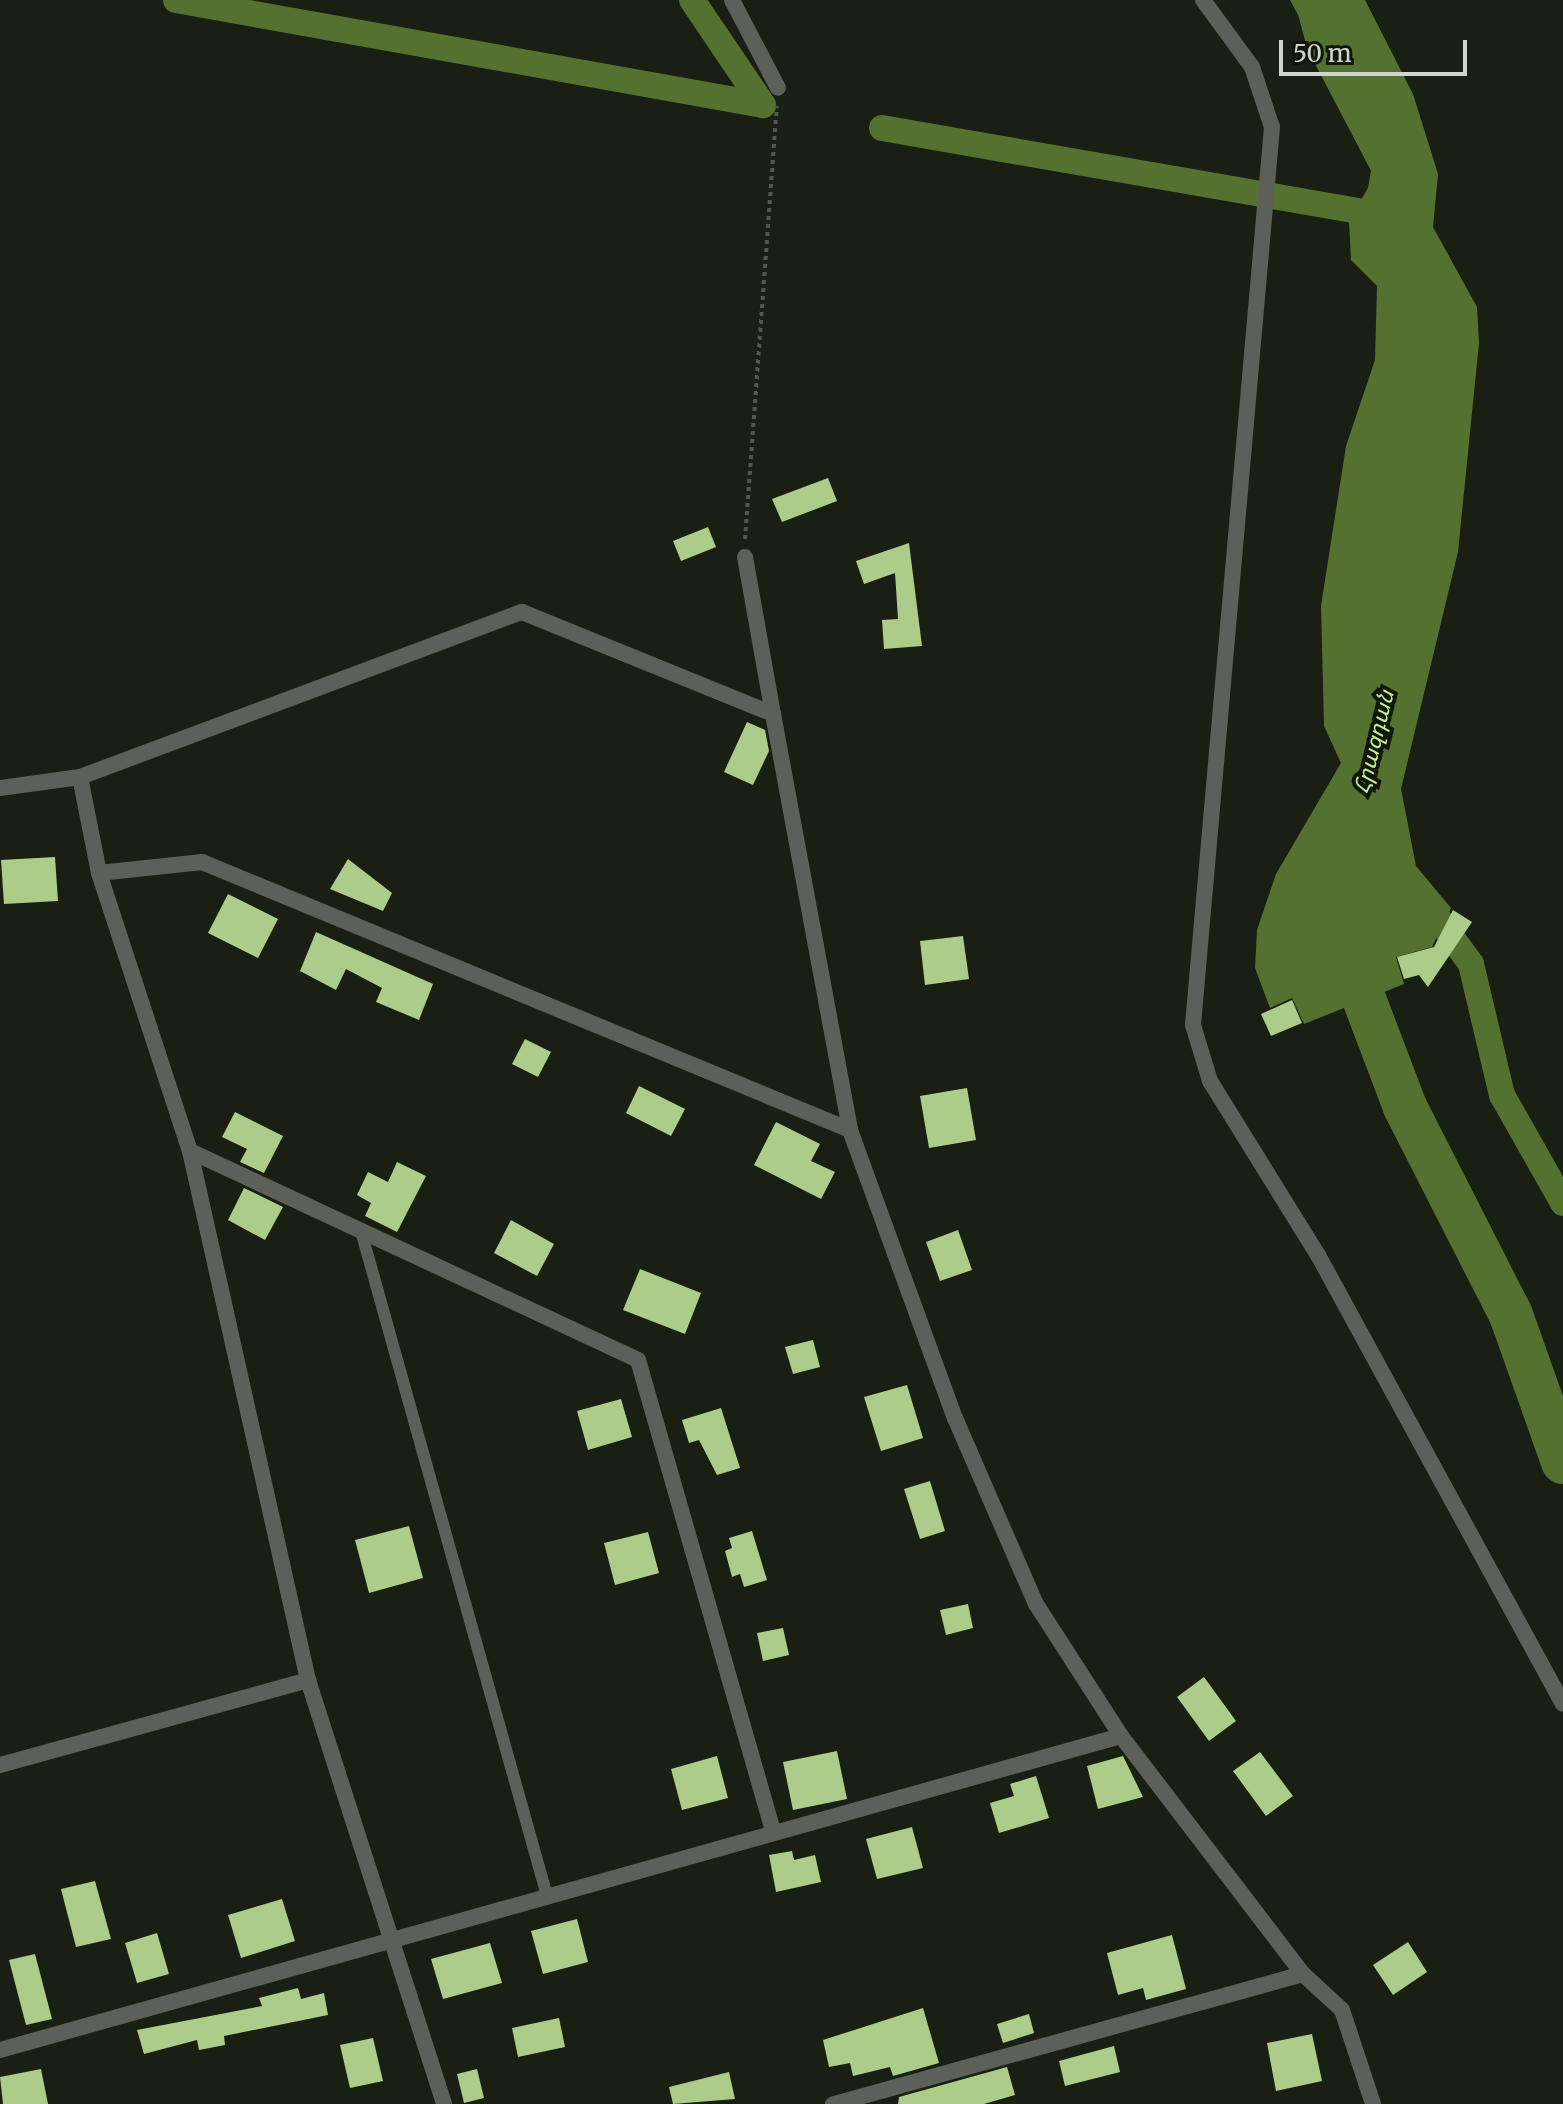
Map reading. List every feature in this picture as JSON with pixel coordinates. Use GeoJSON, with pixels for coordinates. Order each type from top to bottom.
{"type":"FeatureCollection","features":[{"type":"Feature","properties":{"kind":"street"},"geometry":{"type":"LineString","coordinates":[[732,0],[778,88]]}},
{"type":"Feature","properties":{"kind":"street"},"geometry":{"type":"LineString","coordinates":[[1203,0],[1252,67],[1272,127],[1193,1025],[1210,1081],[1318,1255],[1563,1704]]}},
{"type":"Feature","properties":{"kind":"street"},"geometry":{"type":"LineString","coordinates":[[745,557],[850,1130],[955,1418],[1036,1604],[1121,1736],[1303,1974],[1342,2010],[1373,2104]]}},
{"type":"Feature","properties":{"kind":"street"},"geometry":{"type":"LineString","coordinates":[[0,788],[80,777],[522,612],[773,714]]}},
{"type":"Feature","properties":{"kind":"street"},"geometry":{"type":"LineString","coordinates":[[80,777],[99,873],[190,1151],[308,1680],[444,2104]]}},
{"type":"Feature","properties":{"kind":"street"},"geometry":{"type":"LineString","coordinates":[[99,873],[202,862],[850,1130]]}},
{"type":"Feature","properties":{"kind":"street"},"geometry":{"type":"LineString","coordinates":[[190,1151],[638,1360],[772,1828]]}},
{"type":"Feature","properties":{"kind":"street"},"geometry":{"type":"LineString","coordinates":[[0,1765],[308,1680]]}},
{"type":"Feature","properties":{"kind":"street"},"geometry":{"type":"LineString","coordinates":[[0,2050],[393,1943],[772,1828],[1121,1736]]}},
{"type":"Feature","properties":{"kind":"street"},"geometry":{"type":"LineString","coordinates":[[833,2104],[1303,1974]]}},
{"type":"Feature","properties":{"kind":"lane"},"geometry":{"type":"LineString","coordinates":[[361,1231],[547,1896]]}},
{"type":"Feature","properties":{"kind":"path"},"geometry":{"type":"LineString","coordinates":[[745,557],[778,88]]}},
{"type":"Feature","properties":{"kind":"water"},"geometry":{"type":"Polygon","coordinates":[[[1290,0],[1365,0],[1413,94],[1438,174],[1433,227],[1477,307],[1479,343],[1458,552],[1401,789],[1416,866],[1451,908],[1432,947],[1396,957],[1404,984],[1304,1024],[1292,998],[1270,1008],[1255,968],[1257,930],[1276,874],[1341,763],[1324,726],[1321,606],[1346,446],[1375,360],[1377,286],[1351,260],[1349,221],[1368,188],[1374,152],[1365,95],[1318,52],[1290,0]]]}},
{"type":"Feature","properties":{"kind":"building"},"geometry":{"type":"Polygon","coordinates":[[[828,478],[837,501],[782,522],[772,499],[828,478]]]}},
{"type":"Feature","properties":{"kind":"building"},"geometry":{"type":"Polygon","coordinates":[[[708,527],[716,547],[681,561],[673,541],[708,527]]]}},
{"type":"Feature","properties":{"kind":"building"},"geometry":{"type":"Polygon","coordinates":[[[909,543],[922,646],[884,649],[882,620],[898,619],[895,573],[864,584],[856,561],[909,543]]]}},
{"type":"Feature","properties":{"kind":"building"},"geometry":{"type":"Polygon","coordinates":[[[747,722],[765,730],[769,751],[753,785],[724,772],[747,722]]]}},
{"type":"Feature","properties":{"kind":"building"},"geometry":{"type":"Polygon","coordinates":[[[55,857],[58,901],[4,904],[1,860],[55,857]]]}},
{"type":"Feature","properties":{"kind":"building"},"geometry":{"type":"Polygon","coordinates":[[[348,859],[392,893],[383,911],[330,889],[348,859]]]}},
{"type":"Feature","properties":{"kind":"building"},"geometry":{"type":"Polygon","coordinates":[[[228,894],[278,919],[258,958],[208,933],[228,894]]]}},
{"type":"Feature","properties":{"kind":"building"},"geometry":{"type":"Polygon","coordinates":[[[1453,910],[1472,922],[1428,987],[1419,975],[1404,979],[1397,957],[1434,947],[1453,910]]]}},
{"type":"Feature","properties":{"kind":"building"},"geometry":{"type":"Polygon","coordinates":[[[316,932],[433,984],[419,1020],[376,1002],[382,988],[346,969],[336,990],[300,971],[316,932]]]}},
{"type":"Feature","properties":{"kind":"building"},"geometry":{"type":"Polygon","coordinates":[[[963,936],[969,979],[925,985],[920,941],[963,936]]]}},
{"type":"Feature","properties":{"kind":"building"},"geometry":{"type":"Polygon","coordinates":[[[1292,1000],[1302,1023],[1271,1036],[1261,1014],[1292,1000]]]}},
{"type":"Feature","properties":{"kind":"building"},"geometry":{"type":"Polygon","coordinates":[[[525,1039],[551,1052],[538,1077],[512,1064],[525,1039]]]}},
{"type":"Feature","properties":{"kind":"building"},"geometry":{"type":"Polygon","coordinates":[[[639,1086],[685,1109],[671,1136],[626,1113],[639,1086]]]}},
{"type":"Feature","properties":{"kind":"building"},"geometry":{"type":"Polygon","coordinates":[[[967,1088],[976,1140],[929,1148],[920,1096],[967,1088]]]}},
{"type":"Feature","properties":{"kind":"building"},"geometry":{"type":"Polygon","coordinates":[[[235,1112],[283,1136],[264,1173],[240,1162],[247,1149],[222,1137],[235,1112]]]}},
{"type":"Feature","properties":{"kind":"building"},"geometry":{"type":"Polygon","coordinates":[[[776,1122],[820,1144],[811,1161],[835,1172],[821,1199],[754,1165],[776,1122]]]}},
{"type":"Feature","properties":{"kind":"building"},"geometry":{"type":"Polygon","coordinates":[[[397,1162],[426,1176],[397,1232],[365,1216],[371,1203],[357,1195],[368,1172],[388,1182],[397,1162]]]}},
{"type":"Feature","properties":{"kind":"building"},"geometry":{"type":"Polygon","coordinates":[[[244,1188],[283,1207],[265,1240],[228,1220],[244,1188]]]}},
{"type":"Feature","properties":{"kind":"building"},"geometry":{"type":"Polygon","coordinates":[[[511,1220],[554,1244],[537,1276],[494,1253],[511,1220]]]}},
{"type":"Feature","properties":{"kind":"building"},"geometry":{"type":"Polygon","coordinates":[[[958,1230],[972,1270],[940,1281],[926,1242],[958,1230]]]}},
{"type":"Feature","properties":{"kind":"building"},"geometry":{"type":"Polygon","coordinates":[[[640,1269],[701,1293],[685,1334],[623,1310],[640,1269]]]}},
{"type":"Feature","properties":{"kind":"building"},"geometry":{"type":"Polygon","coordinates":[[[813,1340],[820,1367],[793,1374],[785,1347],[813,1340]]]}},
{"type":"Feature","properties":{"kind":"building"},"geometry":{"type":"Polygon","coordinates":[[[907,1385],[923,1438],[881,1451],[864,1397],[907,1385]]]}},
{"type":"Feature","properties":{"kind":"building"},"geometry":{"type":"Polygon","coordinates":[[[621,1399],[632,1437],[588,1450],[577,1411],[621,1399]]]}},
{"type":"Feature","properties":{"kind":"building"},"geometry":{"type":"Polygon","coordinates":[[[721,1408],[740,1468],[717,1475],[699,1440],[689,1443],[682,1420],[721,1408]]]}},
{"type":"Feature","properties":{"kind":"building"},"geometry":{"type":"Polygon","coordinates":[[[930,1481],[945,1531],[920,1539],[904,1489],[930,1481]]]}},
{"type":"Feature","properties":{"kind":"building"},"geometry":{"type":"Polygon","coordinates":[[[409,1526],[423,1578],[369,1593],[355,1540],[409,1526]]]}},
{"type":"Feature","properties":{"kind":"building"},"geometry":{"type":"Polygon","coordinates":[[[752,1531],[767,1580],[744,1587],[740,1574],[732,1577],[725,1551],[732,1548],[729,1538],[752,1531]]]}},
{"type":"Feature","properties":{"kind":"building"},"geometry":{"type":"Polygon","coordinates":[[[648,1532],[659,1573],[615,1585],[604,1543],[648,1532]]]}},
{"type":"Feature","properties":{"kind":"building"},"geometry":{"type":"Polygon","coordinates":[[[968,1604],[973,1628],[946,1635],[940,1610],[968,1604]]]}},
{"type":"Feature","properties":{"kind":"building"},"geometry":{"type":"Polygon","coordinates":[[[783,1628],[789,1655],[763,1661],[757,1633],[783,1628]]]}},
{"type":"Feature","properties":{"kind":"building"},"geometry":{"type":"Polygon","coordinates":[[[1204,1677],[1236,1721],[1209,1741],[1177,1697],[1204,1677]]]}},
{"type":"Feature","properties":{"kind":"building"},"geometry":{"type":"Polygon","coordinates":[[[837,1751],[847,1799],[793,1810],[783,1762],[837,1751]]]}},
{"type":"Feature","properties":{"kind":"building"},"geometry":{"type":"Polygon","coordinates":[[[1260,1752],[1293,1796],[1266,1816],[1233,1771],[1260,1752]]]}},
{"type":"Feature","properties":{"kind":"building"},"geometry":{"type":"Polygon","coordinates":[[[717,1756],[728,1798],[682,1810],[671,1769],[717,1756]]]}},
{"type":"Feature","properties":{"kind":"building"},"geometry":{"type":"Polygon","coordinates":[[[1123,1756],[1143,1797],[1098,1809],[1087,1766],[1123,1756]]]}},
{"type":"Feature","properties":{"kind":"building"},"geometry":{"type":"Polygon","coordinates":[[[1036,1776],[1049,1818],[999,1833],[990,1803],[1014,1796],[1010,1784],[1036,1776]]]}},
{"type":"Feature","properties":{"kind":"building"},"geometry":{"type":"Polygon","coordinates":[[[912,1827],[923,1868],[877,1879],[866,1839],[912,1827]]]}},
{"type":"Feature","properties":{"kind":"building"},"geometry":{"type":"Polygon","coordinates":[[[792,1851],[794,1860],[815,1855],[821,1882],[776,1892],[769,1855],[792,1851]]]}},
{"type":"Feature","properties":{"kind":"building"},"geometry":{"type":"Polygon","coordinates":[[[95,1881],[111,1939],[76,1947],[61,1889],[95,1881]]]}},
{"type":"Feature","properties":{"kind":"building"},"geometry":{"type":"Polygon","coordinates":[[[282,1899],[295,1941],[241,1958],[228,1915],[282,1899]]]}},
{"type":"Feature","properties":{"kind":"building"},"geometry":{"type":"Polygon","coordinates":[[[577,1919],[588,1962],[543,1974],[531,1931],[577,1919]]]}},
{"type":"Feature","properties":{"kind":"building"},"geometry":{"type":"Polygon","coordinates":[[[157,1933],[169,1974],[137,1983],[125,1943],[157,1933]]]}},
{"type":"Feature","properties":{"kind":"building"},"geometry":{"type":"Polygon","coordinates":[[[1172,1935],[1186,1989],[1146,2000],[1143,1988],[1118,1995],[1107,1953],[1172,1935]]]}},
{"type":"Feature","properties":{"kind":"building"},"geometry":{"type":"Polygon","coordinates":[[[1408,1942],[1427,1972],[1393,1995],[1373,1965],[1408,1942]]]}},
{"type":"Feature","properties":{"kind":"building"},"geometry":{"type":"Polygon","coordinates":[[[490,1943],[502,1983],[443,1999],[431,1959],[490,1943]]]}},
{"type":"Feature","properties":{"kind":"building"},"geometry":{"type":"Polygon","coordinates":[[[35,1954],[52,2019],[26,2025],[9,1960],[35,1954]]]}},
{"type":"Feature","properties":{"kind":"building"},"geometry":{"type":"Polygon","coordinates":[[[298,1988],[301,1999],[324,1993],[328,2015],[224,2036],[225,2045],[199,2050],[197,2040],[144,2054],[137,2030],[262,2006],[259,1998],[298,1988]]]}},
{"type":"Feature","properties":{"kind":"building"},"geometry":{"type":"Polygon","coordinates":[[[923,2008],[939,2063],[893,2076],[890,2067],[853,2076],[850,2063],[829,2067],[823,2040],[923,2008]]]}},
{"type":"Feature","properties":{"kind":"building"},"geometry":{"type":"Polygon","coordinates":[[[1029,2014],[1034,2033],[1003,2043],[997,2024],[1029,2014]]]}},
{"type":"Feature","properties":{"kind":"building"},"geometry":{"type":"Polygon","coordinates":[[[559,2018],[565,2047],[518,2057],[512,2028],[559,2018]]]}},
{"type":"Feature","properties":{"kind":"building"},"geometry":{"type":"Polygon","coordinates":[[[1312,2034],[1322,2081],[1276,2091],[1267,2043],[1312,2034]]]}},
{"type":"Feature","properties":{"kind":"building"},"geometry":{"type":"Polygon","coordinates":[[[373,2038],[383,2081],[350,2088],[340,2045],[373,2038]]]}},
{"type":"Feature","properties":{"kind":"building"},"geometry":{"type":"Polygon","coordinates":[[[1114,2046],[1120,2072],[1065,2086],[1059,2061],[1114,2046]]]}},
{"type":"Feature","properties":{"kind":"building"},"geometry":{"type":"Polygon","coordinates":[[[1007,2067],[1015,2095],[984,2104],[898,2104],[899,2097],[1007,2067]]]}},
{"type":"Feature","properties":{"kind":"building"},"geometry":{"type":"Polygon","coordinates":[[[41,2069],[48,2104],[3,2104],[0,2077],[41,2069]]]}},
{"type":"Feature","properties":{"kind":"building"},"geometry":{"type":"Polygon","coordinates":[[[477,2069],[484,2098],[464,2103],[457,2074],[477,2069]]]}},
{"type":"Feature","properties":{"kind":"building"},"geometry":{"type":"Polygon","coordinates":[[[729,2072],[735,2099],[673,2104],[669,2087],[729,2072]]]}},
{"type":"Feature","properties":{"kind":"waterway"},"geometry":{"type":"LineString","coordinates":[[176,0],[763,105]]}},
{"type":"Feature","properties":{"kind":"waterway"},"geometry":{"type":"LineString","coordinates":[[692,0],[763,105]]}},
{"type":"Feature","properties":{"kind":"waterway","name":"Հրազդան"},"geometry":{"type":"LineString","coordinates":[[1317,0],[1328,41],[1396,171]]}},
{"type":"Feature","properties":{"kind":"waterway"},"geometry":{"type":"LineString","coordinates":[[882,128],[1387,216]]}},
{"type":"Feature","properties":{"kind":"waterway"},"geometry":{"type":"LineString","coordinates":[[1437,917],[1471,964],[1502,1095],[1563,1203]]}},
{"type":"Feature","properties":{"kind":"waterway","name":"Հրազդան"},"geometry":{"type":"LineString","coordinates":[[1342,941],[1405,1107],[1511,1315],[1563,1462]]}}]}
